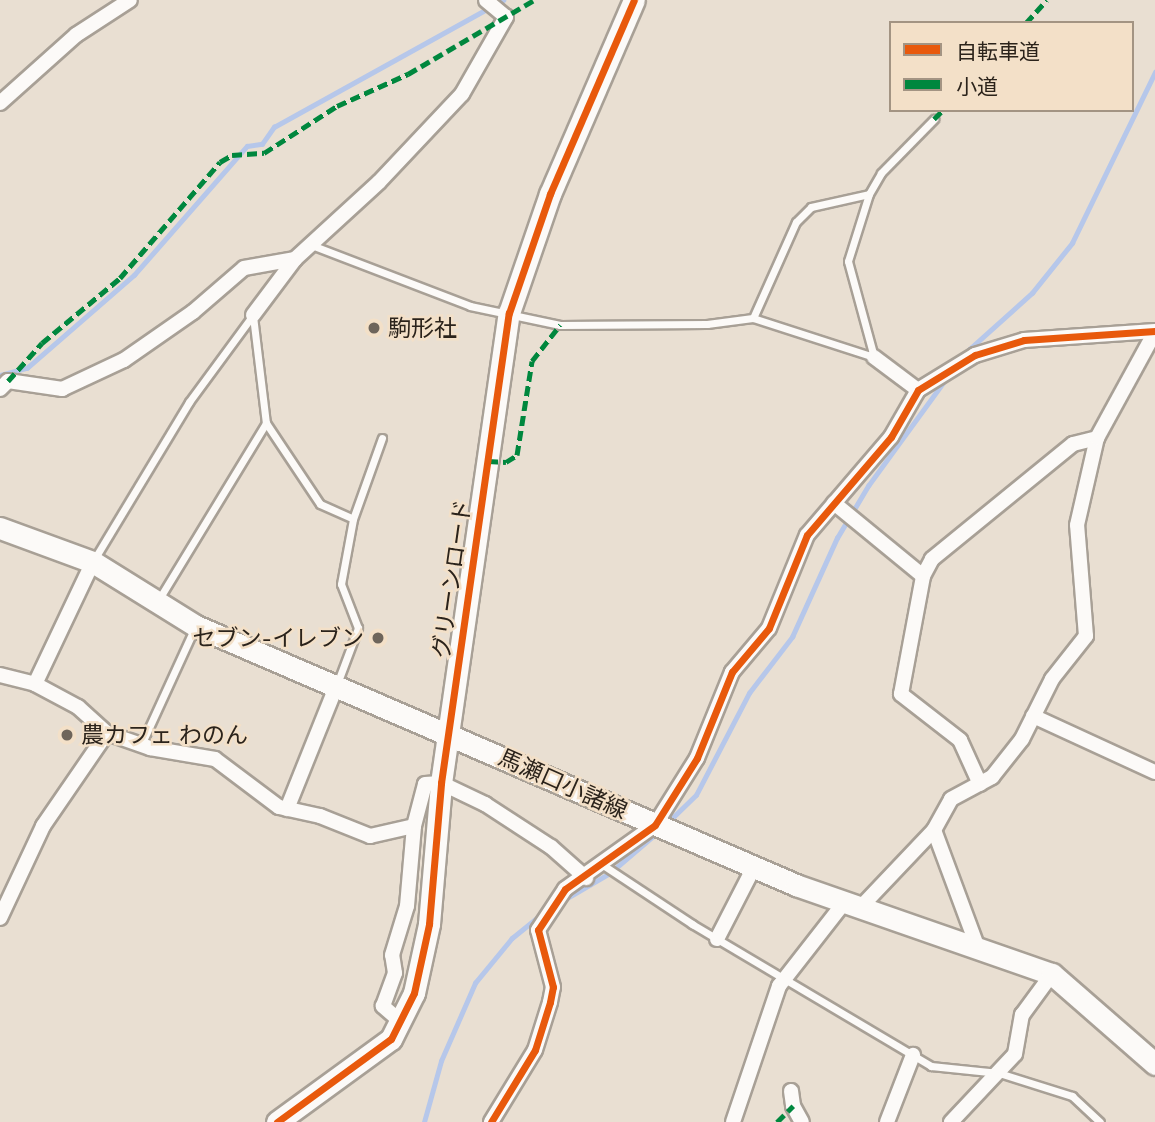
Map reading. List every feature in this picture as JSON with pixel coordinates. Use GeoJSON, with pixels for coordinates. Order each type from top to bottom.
{"type":"FeatureCollection","features":[{"type":"Feature","properties":{"kind":"main road","name":"グリーンロード"},"geometry":{"type":"LineString","coordinates":[[277,1122],[382,1046],[400,1021],[414,993],[429,924],[441,783],[509,313],[550,194],[634,0]]}},
{"type":"Feature","properties":{"kind":"main road","name":"馬瀬口小諸線"},"geometry":{"type":"LineString","coordinates":[[0,527],[93,562],[196,626],[450,733],[655,825],[851,907],[1052,974],[1155,1064]]}},
{"type":"Feature","properties":{"kind":"street"},"geometry":{"type":"LineString","coordinates":[[0,103],[76,35],[130,0]]}},
{"type":"Feature","properties":{"kind":"street"},"geometry":{"type":"LineString","coordinates":[[253,315],[295,259],[314,246],[462,94],[506,17],[486,0]]}},
{"type":"Feature","properties":{"kind":"street"},"geometry":{"type":"LineString","coordinates":[[0,389],[8,381],[62,389],[124,360],[244,268],[295,259]]}},
{"type":"Feature","properties":{"kind":"street"},"geometry":{"type":"LineString","coordinates":[[491,1122],[534,1050],[550,1002],[553,987],[538,930],[565,889],[603,866],[655,825],[697,758],[732,672],[769,628],[807,535],[891,437],[918,390],[975,355],[1024,340],[1155,331]]}},
{"type":"Feature","properties":{"kind":"street"},"geometry":{"type":"LineString","coordinates":[[733,1122],[784,979],[851,907],[934,830],[951,799],[992,777],[1022,739],[1052,679],[1086,636],[1077,525],[1097,438],[1155,331]]}},
{"type":"Feature","properties":{"kind":"street"},"geometry":{"type":"LineString","coordinates":[[874,357],[918,390]]}},
{"type":"Feature","properties":{"kind":"street"},"geometry":{"type":"LineString","coordinates":[[980,783],[960,740],[901,694],[923,576],[932,559],[1073,444],[1097,438]]}},
{"type":"Feature","properties":{"kind":"street"},"geometry":{"type":"LineString","coordinates":[[834,503],[923,576]]}},
{"type":"Feature","properties":{"kind":"street"},"geometry":{"type":"LineString","coordinates":[[35,684],[93,562]]}},
{"type":"Feature","properties":{"kind":"street"},"geometry":{"type":"LineString","coordinates":[[0,675],[35,684],[78,707],[107,733],[141,745],[215,759],[287,809],[320,816],[370,836],[414,826]]}},
{"type":"Feature","properties":{"kind":"street"},"geometry":{"type":"LineString","coordinates":[[287,809],[336,687]]}},
{"type":"Feature","properties":{"kind":"street"},"geometry":{"type":"LineString","coordinates":[[1033,716],[1155,772]]}},
{"type":"Feature","properties":{"kind":"street"},"geometry":{"type":"LineString","coordinates":[[0,918],[43,826],[107,733]]}},
{"type":"Feature","properties":{"kind":"street"},"geometry":{"type":"LineString","coordinates":[[400,1021],[383,1006],[395,973],[392,955],[407,906],[414,826],[425,784],[441,783],[507,819],[586,878]]}},
{"type":"Feature","properties":{"kind":"street"},"geometry":{"type":"LineString","coordinates":[[934,830],[978,948]]}},
{"type":"Feature","properties":{"kind":"street"},"geometry":{"type":"LineString","coordinates":[[717,939],[754,867]]}},
{"type":"Feature","properties":{"kind":"street"},"geometry":{"type":"LineString","coordinates":[[951,1122],[986,1080],[999,1073],[1015,1054],[1022,1014],[1052,974]]}},
{"type":"Feature","properties":{"kind":"street"},"geometry":{"type":"LineString","coordinates":[[887,1122],[913,1055]]}},
{"type":"Feature","properties":{"kind":"street"},"geometry":{"type":"LineString","coordinates":[[791,1091],[793,1106],[802,1122]]}},
{"type":"Feature","properties":{"kind":"lane"},"geometry":{"type":"LineString","coordinates":[[874,357],[848,261],[869,194],[881,173],[934,119]]}},
{"type":"Feature","properties":{"kind":"lane"},"geometry":{"type":"LineString","coordinates":[[753,318],[796,222],[811,207],[869,194]]}},
{"type":"Feature","properties":{"kind":"lane"},"geometry":{"type":"LineString","coordinates":[[314,246],[400,283],[470,306],[560,325],[707,324],[753,318],[874,357]]}},
{"type":"Feature","properties":{"kind":"lane"},"geometry":{"type":"LineString","coordinates":[[253,315],[265,423],[320,504],[353,519]]}},
{"type":"Feature","properties":{"kind":"lane"},"geometry":{"type":"LineString","coordinates":[[93,562],[189,402],[253,315]]}},
{"type":"Feature","properties":{"kind":"lane"},"geometry":{"type":"LineString","coordinates":[[157,602],[265,423]]}},
{"type":"Feature","properties":{"kind":"lane"},"geometry":{"type":"LineString","coordinates":[[336,687],[358,628],[341,584],[353,519],[382,438]]}},
{"type":"Feature","properties":{"kind":"lane"},"geometry":{"type":"LineString","coordinates":[[141,745],[196,626]]}},
{"type":"Feature","properties":{"kind":"lane"},"geometry":{"type":"LineString","coordinates":[[603,866],[717,939],[931,1066],[999,1073],[1072,1096],[1100,1122]]}},
{"type":"Feature","properties":{"kind":"waterway"},"geometry":{"type":"LineString","coordinates":[[0,375],[27,368],[134,275],[247,146],[262,144],[274,127],[503,0]]}},
{"type":"Feature","properties":{"kind":"waterway"},"geometry":{"type":"LineString","coordinates":[[954,363],[1032,293],[1072,243],[1155,72]]}},
{"type":"Feature","properties":{"kind":"waterway"},"geometry":{"type":"LineString","coordinates":[[667,823],[696,795],[749,693],[792,637],[837,538],[868,486],[945,380]]}},
{"type":"Feature","properties":{"kind":"waterway"},"geometry":{"type":"LineString","coordinates":[[564,900],[610,873],[658,832]]}},
{"type":"Feature","properties":{"kind":"waterway"},"geometry":{"type":"LineString","coordinates":[[424,1122],[441,1061],[475,983],[512,938],[542,914]]}},
{"type":"Feature","properties":{"kind":"marked path"},"geometry":{"type":"LineString","coordinates":[[8,381],[42,343],[120,278],[220,162],[232,155],[264,153],[337,106],[408,74],[534,0]]}},
{"type":"Feature","properties":{"kind":"marked path"},"geometry":{"type":"LineString","coordinates":[[1028,21],[1047,0]]}},
{"type":"Feature","properties":{"kind":"marked path"},"geometry":{"type":"LineString","coordinates":[[934,119],[941,112]]}},
{"type":"Feature","properties":{"kind":"marked path"},"geometry":{"type":"LineString","coordinates":[[488,461],[506,462],[517,455],[532,361],[560,325]]}},
{"type":"Feature","properties":{"kind":"marked path"},"geometry":{"type":"LineString","coordinates":[[777,1122],[793,1106]]}},
{"type":"Feature","properties":{"kind":"cycle path"},"geometry":{"type":"LineString","coordinates":[[277,1122],[391,1039],[414,993],[429,924],[441,783],[509,313],[550,194],[634,0]]}},
{"type":"Feature","properties":{"kind":"cycle path"},"geometry":{"type":"LineString","coordinates":[[491,1122],[535,1050],[550,1002],[553,987],[538,930],[565,889],[655,825],[697,758],[732,672],[769,628],[807,535],[891,437],[918,390],[975,355],[1024,340],[1155,331]]}},
{"type":"Feature","properties":{"kind":"place","name":"駒形社"},"geometry":{"type":"Point","coordinates":[374,328]}},
{"type":"Feature","properties":{"kind":"place","name":"セブン-イレブン"},"geometry":{"type":"Point","coordinates":[378,638]}},
{"type":"Feature","properties":{"kind":"place","name":"農カフェ わのん"},"geometry":{"type":"Point","coordinates":[67,735]}}]}
